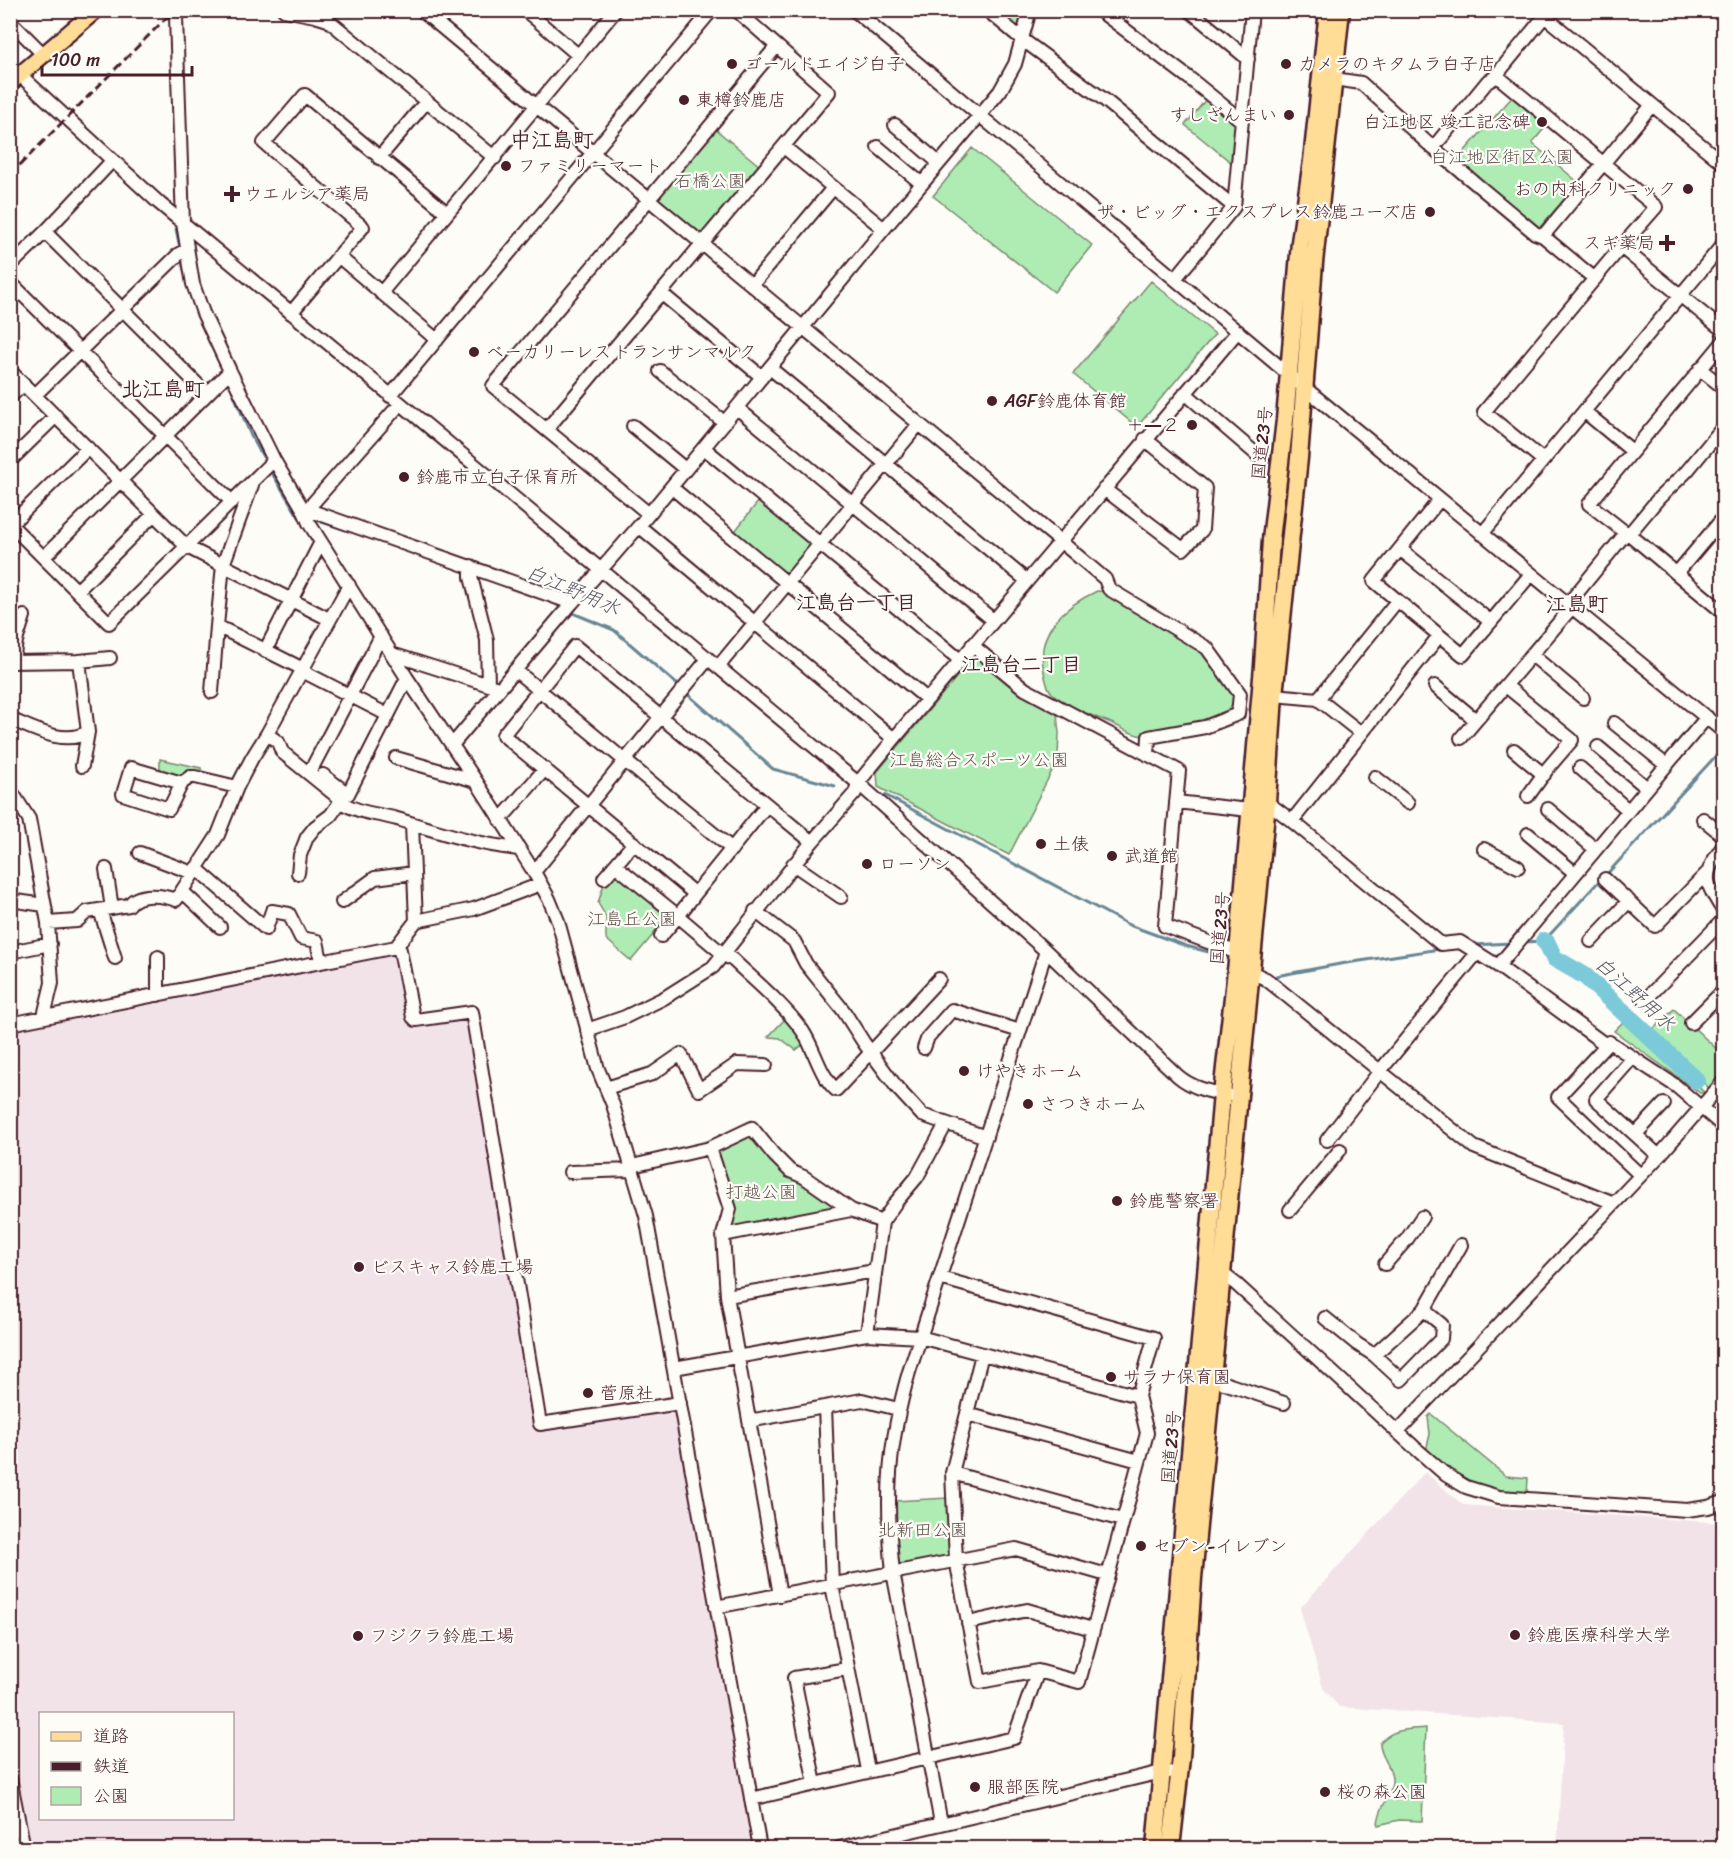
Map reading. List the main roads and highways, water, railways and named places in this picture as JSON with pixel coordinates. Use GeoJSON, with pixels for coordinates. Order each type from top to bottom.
{"type":"FeatureCollection","features":[{"type":"Feature","properties":{"kind":"highway","name":"国道23号"},"geometry":{"type":"LineString","coordinates":[[1171,1848],[1179,1772],[1215,1274],[1222,1094],[1238,953],[1263,666],[1271,540],[1289,374],[1300,242],[1312,161],[1328,10]]}},
{"type":"Feature","properties":{"kind":"highway","name":"国道23号"},"geometry":{"type":"LineString","coordinates":[[1155,1848],[1215,1274],[1239,1096],[1267,802],[1274,695],[1305,388],[1314,263],[1341,10]]}},
{"type":"Feature","properties":{"kind":"main road"},"geometry":{"type":"LineString","coordinates":[[15,79],[96,10]]}},
{"type":"Feature","properties":{"kind":"waterway"},"geometry":{"type":"LineString","coordinates":[[176,229],[180,248]]}},
{"type":"Feature","properties":{"kind":"waterway"},"geometry":{"type":"LineString","coordinates":[[181,258],[186,278]]}},
{"type":"Feature","properties":{"kind":"waterway"},"geometry":{"type":"LineString","coordinates":[[227,378],[251,436],[266,462]]}},
{"type":"Feature","properties":{"kind":"waterway"},"geometry":{"type":"LineString","coordinates":[[270,470],[299,517]]}},
{"type":"Feature","properties":{"kind":"waterway","name":"白江野用水"},"geometry":{"type":"LineString","coordinates":[[322,522],[365,536]]}},
{"type":"Feature","properties":{"kind":"waterway","name":"白江野用水"},"geometry":{"type":"LineString","coordinates":[[550,601],[562,608]]}},
{"type":"Feature","properties":{"kind":"waterway","name":"白江野用水"},"geometry":{"type":"LineString","coordinates":[[568,611],[614,630],[680,687]]}},
{"type":"Feature","properties":{"kind":"waterway","name":"白江野用水"},"geometry":{"type":"LineString","coordinates":[[685,692],[773,769],[835,786]]}},
{"type":"Feature","properties":{"kind":"waterway"},"geometry":{"type":"LineString","coordinates":[[1606,875],[1724,747]]}},
{"type":"Feature","properties":{"kind":"waterway"},"geometry":{"type":"LineString","coordinates":[[885,795],[1129,925],[1186,946],[1220,955]]}},
{"type":"Feature","properties":{"kind":"waterway"},"geometry":{"type":"LineString","coordinates":[[1524,942],[1544,941],[1601,879]]}},
{"type":"Feature","properties":{"kind":"waterway","name":"白江野用水"},"geometry":{"type":"LineString","coordinates":[[1544,941],[1554,958],[1585,976],[1696,1080]]}},
{"type":"Feature","properties":{"kind":"waterway"},"geometry":{"type":"LineString","coordinates":[[1473,945],[1511,943]]}},
{"type":"Feature","properties":{"kind":"waterway"},"geometry":{"type":"LineString","coordinates":[[1276,976],[1440,949]]}},
{"type":"Feature","properties":{"kind":"railway"},"geometry":{"type":"LineString","coordinates":[[10,175],[174,10]]}},
{"type":"Feature","properties":{"kind":"place","name":"ゴールドエイジ白子"},"geometry":{"type":"Point","coordinates":[732,64]}},
{"type":"Feature","properties":{"kind":"place","name":"カメラのキタムラ白子店"},"geometry":{"type":"Point","coordinates":[1286,64]}},
{"type":"Feature","properties":{"kind":"place","name":"東樽鈴鹿店"},"geometry":{"type":"Point","coordinates":[684,100]}},
{"type":"Feature","properties":{"kind":"place","name":"すしざんまい"},"geometry":{"type":"Point","coordinates":[1289,115]}},
{"type":"Feature","properties":{"kind":"place","name":"白江地区 竣工記念碑"},"geometry":{"type":"Point","coordinates":[1542,122]}},
{"type":"Feature","properties":{"kind":"place","name":"ファミリーマート"},"geometry":{"type":"Point","coordinates":[506,166]}},
{"type":"Feature","properties":{"kind":"place","name":"おの内科クリニック"},"geometry":{"type":"Point","coordinates":[1688,189]}},
{"type":"Feature","properties":{"kind":"place","name":"ウエルシア薬局"},"geometry":{"type":"Point","coordinates":[232,194]}},
{"type":"Feature","properties":{"kind":"place","name":"ザ・ビッグ・エクスプレス鈴鹿ユーズ店"},"geometry":{"type":"Point","coordinates":[1430,212]}},
{"type":"Feature","properties":{"kind":"place","name":"スギ薬局"},"geometry":{"type":"Point","coordinates":[1667,243]}},
{"type":"Feature","properties":{"kind":"place","name":"ベーカリーレストランサンマルク"},"geometry":{"type":"Point","coordinates":[474,352]}},
{"type":"Feature","properties":{"kind":"place","name":"AGF鈴鹿体育館"},"geometry":{"type":"Point","coordinates":[992,401]}},
{"type":"Feature","properties":{"kind":"place","name":"＋―２"},"geometry":{"type":"Point","coordinates":[1192,425]}},
{"type":"Feature","properties":{"kind":"place","name":"鈴鹿市立白子保育所"},"geometry":{"type":"Point","coordinates":[404,477]}},
{"type":"Feature","properties":{"kind":"place","name":"土俵"},"geometry":{"type":"Point","coordinates":[1041,844]}},
{"type":"Feature","properties":{"kind":"place","name":"武道館"},"geometry":{"type":"Point","coordinates":[1112,856]}},
{"type":"Feature","properties":{"kind":"place","name":"ローソン"},"geometry":{"type":"Point","coordinates":[867,864]}},
{"type":"Feature","properties":{"kind":"place","name":"けやきホーム"},"geometry":{"type":"Point","coordinates":[964,1071]}},
{"type":"Feature","properties":{"kind":"place","name":"さつきホーム"},"geometry":{"type":"Point","coordinates":[1028,1104]}},
{"type":"Feature","properties":{"kind":"place","name":"鈴鹿警察署"},"geometry":{"type":"Point","coordinates":[1117,1201]}},
{"type":"Feature","properties":{"kind":"place","name":"ビスキャス鈴鹿工場"},"geometry":{"type":"Point","coordinates":[359,1267]}},
{"type":"Feature","properties":{"kind":"place","name":"サラナ保育園"},"geometry":{"type":"Point","coordinates":[1111,1377]}},
{"type":"Feature","properties":{"kind":"place","name":"菅原社"},"geometry":{"type":"Point","coordinates":[588,1393]}},
{"type":"Feature","properties":{"kind":"place","name":"セブン-イレブン"},"geometry":{"type":"Point","coordinates":[1141,1546]}},
{"type":"Feature","properties":{"kind":"place","name":"鈴鹿医療科学大学"},"geometry":{"type":"Point","coordinates":[1515,1635]}},
{"type":"Feature","properties":{"kind":"place","name":"フジクラ鈴鹿工場"},"geometry":{"type":"Point","coordinates":[358,1636]}},
{"type":"Feature","properties":{"kind":"place","name":"服部医院"},"geometry":{"type":"Point","coordinates":[975,1787]}},
{"type":"Feature","properties":{"kind":"place","name":"桜の森公園"},"geometry":{"type":"Point","coordinates":[1325,1792]}},
{"type":"Feature","properties":{"kind":"district","name":"中江島町"},"geometry":{"type":"Point","coordinates":[552,140]}},
{"type":"Feature","properties":{"kind":"district","name":"北江島町"},"geometry":{"type":"Point","coordinates":[163,389]}},
{"type":"Feature","properties":{"kind":"district","name":"江島台一丁目"},"geometry":{"type":"Point","coordinates":[856,602]}},
{"type":"Feature","properties":{"kind":"district","name":"江島町"},"geometry":{"type":"Point","coordinates":[1577,604]}},
{"type":"Feature","properties":{"kind":"district","name":"江島台二丁目"},"geometry":{"type":"Point","coordinates":[1021,664]}},
{"type":"Feature","properties":{"kind":"park label","name":"白江地区街区公園"},"geometry":{"type":"Point","coordinates":[1502,157]}},
{"type":"Feature","properties":{"kind":"park label","name":"石橋公園"},"geometry":{"type":"Point","coordinates":[710,181]}},
{"type":"Feature","properties":{"kind":"park label","name":"江島総合スポーツ公園"},"geometry":{"type":"Point","coordinates":[979,760]}},
{"type":"Feature","properties":{"kind":"park label","name":"江島丘公園"},"geometry":{"type":"Point","coordinates":[632,919]}},
{"type":"Feature","properties":{"kind":"park label","name":"打越公園"},"geometry":{"type":"Point","coordinates":[761,1192]}},
{"type":"Feature","properties":{"kind":"park label","name":"北新田公園"},"geometry":{"type":"Point","coordinates":[923,1530]}}]}
